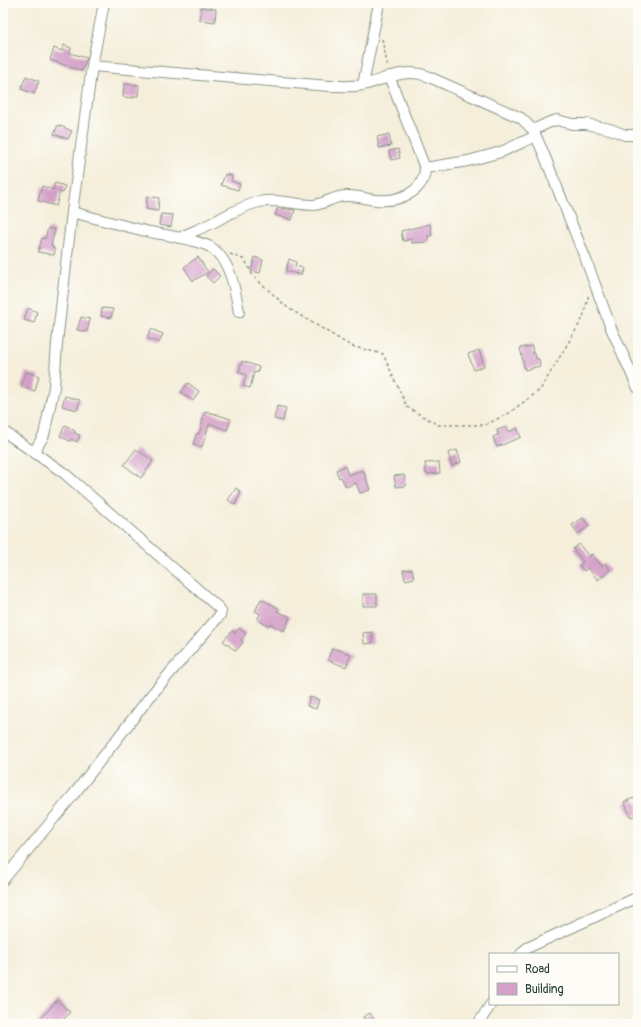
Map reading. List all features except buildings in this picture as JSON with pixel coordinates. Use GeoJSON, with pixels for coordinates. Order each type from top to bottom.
{"type":"FeatureCollection","features":[{"type":"Feature","properties":{"kind":"street"},"geometry":{"type":"LineString","coordinates":[[34,452],[44,435],[54,387],[57,343],[72,212],[92,66],[104,3]]}},
{"type":"Feature","properties":{"kind":"street"},"geometry":{"type":"LineString","coordinates":[[363,85],[379,3]]}},
{"type":"Feature","properties":{"kind":"street"},"geometry":{"type":"LineString","coordinates":[[92,66],[329,86],[363,85],[406,72],[419,73],[521,118],[534,133],[556,184],[611,328],[638,388]]}},
{"type":"Feature","properties":{"kind":"street"},"geometry":{"type":"LineString","coordinates":[[179,238],[209,225],[243,207],[260,202],[278,201],[312,205],[345,196],[378,200],[404,196],[415,190],[424,180],[425,168],[390,76]]}},
{"type":"Feature","properties":{"kind":"street"},"geometry":{"type":"LineString","coordinates":[[425,168],[468,161],[494,154],[534,133],[550,122],[557,120],[572,124],[586,124],[610,129],[625,135],[638,135]]}},
{"type":"Feature","properties":{"kind":"street"},"geometry":{"type":"LineString","coordinates":[[72,212],[179,238],[211,248],[227,267],[232,278],[239,312]]}},
{"type":"Feature","properties":{"kind":"street"},"geometry":{"type":"LineString","coordinates":[[3,431],[64,473],[219,608],[221,613],[152,694],[74,794],[3,880]]}},
{"type":"Feature","properties":{"kind":"street"},"geometry":{"type":"LineString","coordinates":[[523,953],[527,948],[638,897]]}},
{"type":"Feature","properties":{"kind":"street"},"geometry":{"type":"LineString","coordinates":[[478,1024],[490,1005]]}},
{"type":"Feature","properties":{"kind":"path"},"geometry":{"type":"LineString","coordinates":[[382,39],[390,76]]}},
{"type":"Feature","properties":{"kind":"path"},"geometry":{"type":"LineString","coordinates":[[211,248],[245,260],[253,276],[288,308],[351,346],[384,354],[407,407],[438,425],[485,425],[509,413],[540,390],[583,318],[588,296],[594,282]]}}]}
